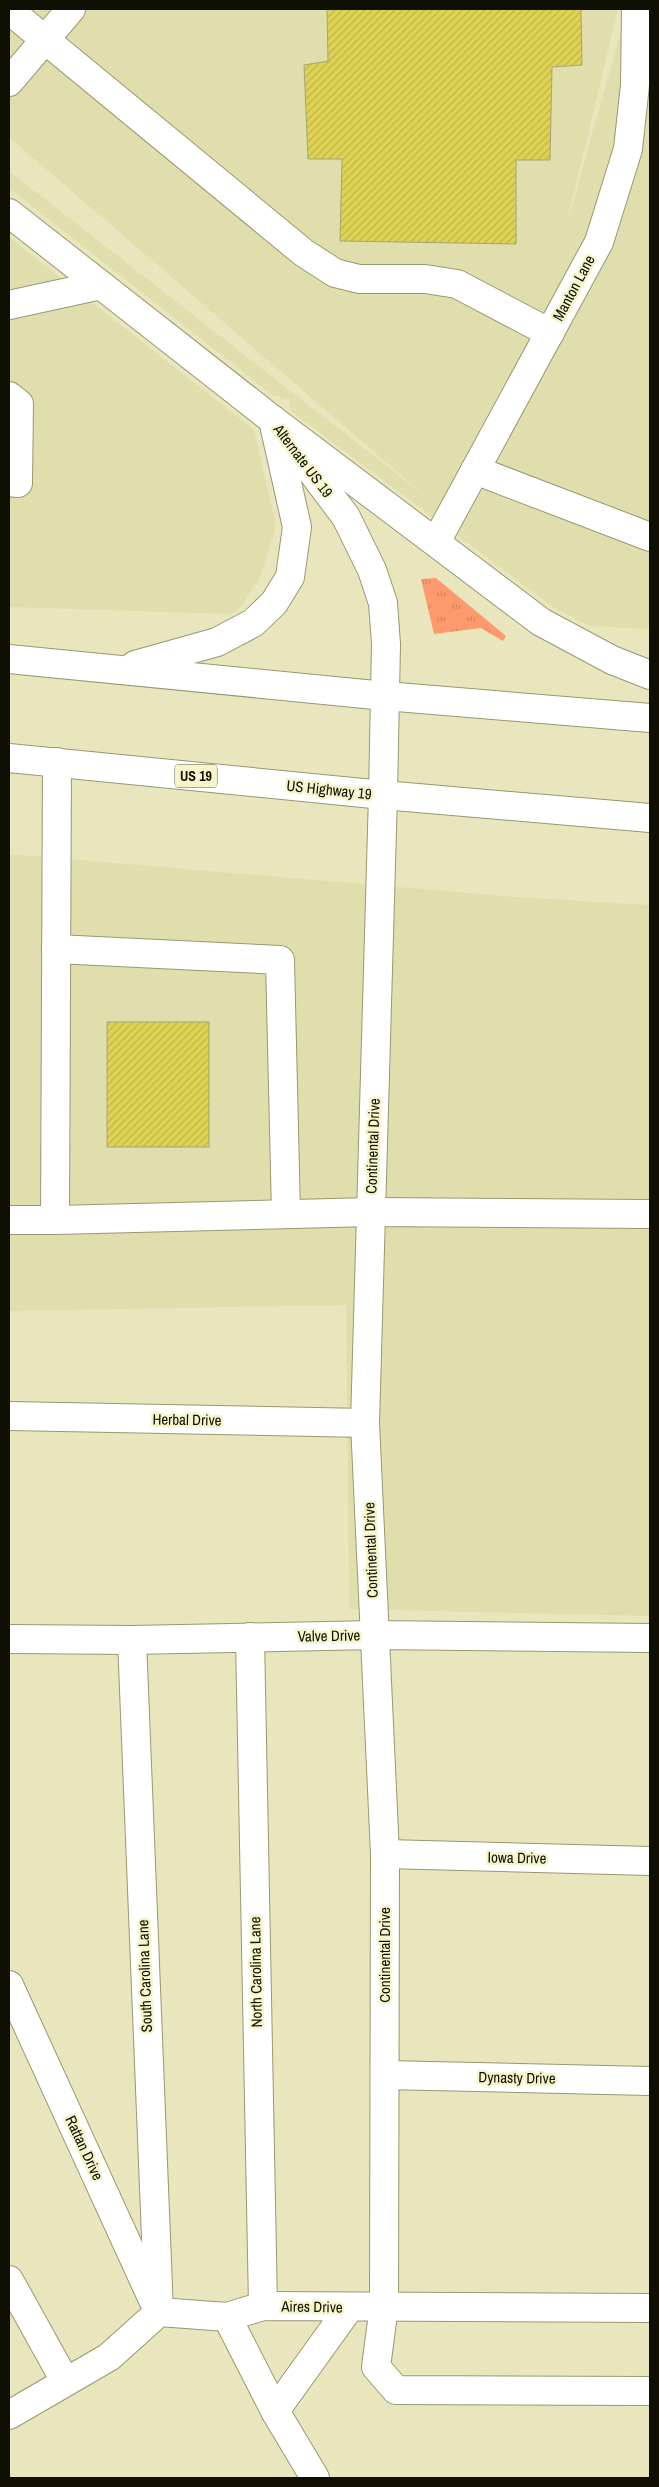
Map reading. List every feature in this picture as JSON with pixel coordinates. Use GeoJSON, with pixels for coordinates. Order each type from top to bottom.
{"type":"FeatureCollection","features":[{"type":"Feature","properties":{"kind":"main road"},"geometry":{"type":"LineString","coordinates":[[9,82],[71,9]]}},
{"type":"Feature","properties":{"kind":"main road","name":"Manton Lane"},"geometry":{"type":"LineString","coordinates":[[436,542],[599,242],[628,149],[635,85],[636,9]]}},
{"type":"Feature","properties":{"kind":"main road"},"geometry":{"type":"LineString","coordinates":[[9,10],[304,253],[334,273],[359,279],[425,279],[457,284],[550,333]]}},
{"type":"Feature","properties":{"kind":"main road","name":"Alternate US 19"},"geometry":{"type":"LineString","coordinates":[[9,213],[273,420],[346,517],[372,570],[383,603],[386,644],[383,795]]}},
{"type":"Feature","properties":{"kind":"main road"},"geometry":{"type":"LineString","coordinates":[[9,305],[101,285]]}},
{"type":"Feature","properties":{"kind":"main road"},"geometry":{"type":"LineString","coordinates":[[9,396],[19,404],[14,430],[13,470]]}},
{"type":"Feature","properties":{"kind":"main road"},"geometry":{"type":"LineString","coordinates":[[273,420],[540,622],[612,660],[650,675]]}},
{"type":"Feature","properties":{"kind":"main road"},"geometry":{"type":"LineString","coordinates":[[117,670],[217,642],[253,623],[274,603],[290,577],[297,527],[273,420]]}},
{"type":"Feature","properties":{"kind":"main road"},"geometry":{"type":"LineString","coordinates":[[475,470],[650,537]]}},
{"type":"Feature","properties":{"kind":"main road"},"geometry":{"type":"LineString","coordinates":[[9,658],[385,696],[650,718]]}},
{"type":"Feature","properties":{"kind":"main road","name":"US Highway 19"},"geometry":{"type":"LineString","coordinates":[[9,758],[383,795],[650,818]]}},
{"type":"Feature","properties":{"kind":"main road"},"geometry":{"type":"LineString","coordinates":[[55,1220],[57,762]]}},
{"type":"Feature","properties":{"kind":"main road","name":"Continental Drive"},"geometry":{"type":"LineString","coordinates":[[383,795],[365,1423],[385,1854],[384,2306],[376,2368],[396,2390],[650,2391]]}},
{"type":"Feature","properties":{"kind":"main road"},"geometry":{"type":"LineString","coordinates":[[56,949],[280,960],[286,1214]]}},
{"type":"Feature","properties":{"kind":"main road"},"geometry":{"type":"LineString","coordinates":[[9,1220],[371,1212],[650,1214]]}},
{"type":"Feature","properties":{"kind":"main road","name":"Herbal Drive"},"geometry":{"type":"LineString","coordinates":[[9,1416],[365,1423]]}},
{"type":"Feature","properties":{"kind":"main road","name":"Valve Drive"},"geometry":{"type":"LineString","coordinates":[[9,1639],[132,1640],[375,1635],[650,1638]]}},
{"type":"Feature","properties":{"kind":"main road","name":"North Carolina Lane"},"geometry":{"type":"LineString","coordinates":[[250,1637],[263,2306]]}},
{"type":"Feature","properties":{"kind":"main road","name":"South Carolina Lane"},"geometry":{"type":"LineString","coordinates":[[132,1640],[159,2312]]}},
{"type":"Feature","properties":{"kind":"main road","name":"Iowa Drive"},"geometry":{"type":"LineString","coordinates":[[385,1854],[650,1861]]}},
{"type":"Feature","properties":{"kind":"main road","name":"Rattan Drive"},"geometry":{"type":"LineString","coordinates":[[9,1985],[159,2312]]}},
{"type":"Feature","properties":{"kind":"main road","name":"Dynasty Drive"},"geometry":{"type":"LineString","coordinates":[[385,2075],[650,2081]]}},
{"type":"Feature","properties":{"kind":"main road"},"geometry":{"type":"LineString","coordinates":[[9,2280],[65,2381]]}},
{"type":"Feature","properties":{"kind":"main road","name":"Aires Drive"},"geometry":{"type":"LineString","coordinates":[[159,2312],[228,2317],[263,2306],[348,2308],[384,2306],[650,2308]]}},
{"type":"Feature","properties":{"kind":"main road"},"geometry":{"type":"LineString","coordinates":[[275,2411],[348,2308]]}},
{"type":"Feature","properties":{"kind":"main road"},"geometry":{"type":"LineString","coordinates":[[9,2415],[109,2357],[159,2312]]}},
{"type":"Feature","properties":{"kind":"main road"},"geometry":{"type":"LineString","coordinates":[[228,2317],[275,2411],[315,2478]]}},
{"type":"Feature","properties":{"kind":"shaded area"},"geometry":{"type":"Polygon","coordinates":[[[9,9],[618,9],[564,235],[627,9],[650,9],[650,629],[589,626],[553,607],[291,411],[289,399],[282,400],[278,395],[275,397],[9,188],[9,171],[430,500],[9,137],[9,9]]]}},
{"type":"Feature","properties":{"kind":"shaded area"},"geometry":{"type":"Polygon","coordinates":[[[9,237],[254,430],[276,526],[260,578],[238,610],[230,614],[9,607],[9,237]]]}},
{"type":"Feature","properties":{"kind":"shaded area"},"geometry":{"type":"Polygon","coordinates":[[[9,854],[515,897],[650,905],[650,1616],[349,1609],[346,1305],[9,1311],[9,854]]]}},
{"type":"Feature","properties":{"kind":"green space"},"geometry":{"type":"Polygon","coordinates":[[[436,578],[506,636],[503,641],[481,628],[434,634],[421,579],[436,578]]]}},
{"type":"Feature","properties":{"kind":"building"},"geometry":{"type":"Polygon","coordinates":[[[327,9],[581,9],[582,65],[552,67],[550,160],[516,160],[516,244],[340,241],[342,159],[308,159],[304,65],[328,61],[327,9]]]}},
{"type":"Feature","properties":{"kind":"building"},"geometry":{"type":"Polygon","coordinates":[[[107,1022],[209,1022],[209,1147],[107,1147],[107,1022]]]}}]}
